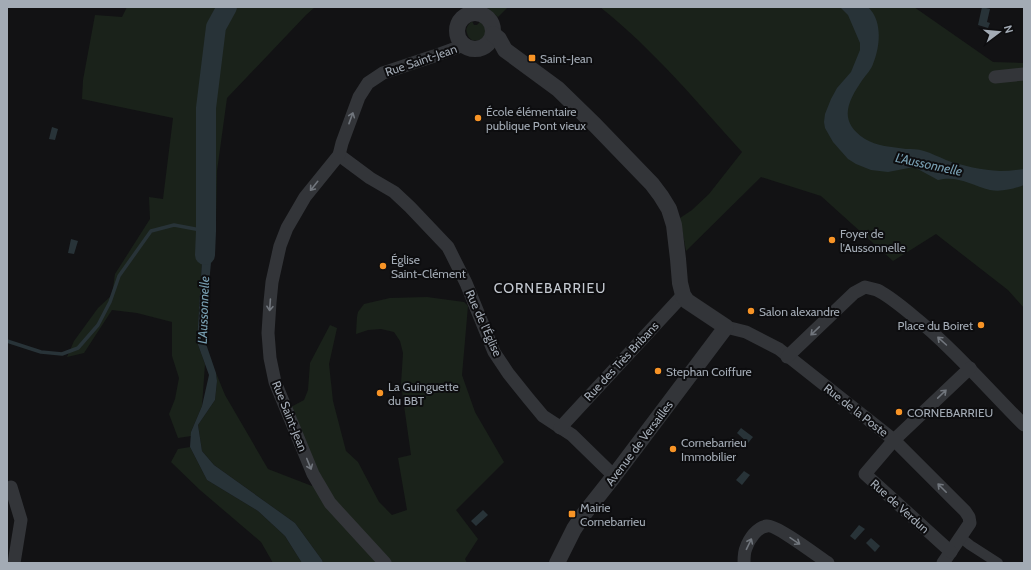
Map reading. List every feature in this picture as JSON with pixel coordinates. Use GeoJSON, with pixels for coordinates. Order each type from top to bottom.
{"type":"FeatureCollection","features":[{"type":"Feature","properties":{"kind":"street"},"geometry":{"type":"LineString","coordinates":[[483,11],[492,23],[493,28],[489,40],[478,49],[470,48],[460,41],[457,30],[458,25],[465,12],[471,14],[483,11]]}},
{"type":"Feature","properties":{"kind":"street"},"geometry":{"type":"LineString","coordinates":[[489,40],[558,89],[652,184],[669,209],[674,225],[680,282],[683,295],[687,301],[726,327]]}},
{"type":"Feature","properties":{"kind":"street","name":"Rue Saint-Jean"},"geometry":{"type":"LineString","coordinates":[[384,563],[330,503],[313,474],[275,382],[270,358],[268,333],[272,282],[280,246],[287,228],[305,197],[339,155],[359,97],[368,83],[384,73],[464,45]]}},
{"type":"Feature","properties":{"kind":"street"},"geometry":{"type":"LineString","coordinates":[[995,77],[1024,74]]}},
{"type":"Feature","properties":{"kind":"street","name":"Rue de l'Église"},"geometry":{"type":"LineString","coordinates":[[339,155],[370,178],[394,192],[448,247],[466,283],[494,352],[508,372],[544,416],[572,435],[614,476]]}},
{"type":"Feature","properties":{"kind":"street"},"geometry":{"type":"LineString","coordinates":[[787,356],[854,293],[865,287],[878,290],[923,324],[948,346],[1024,425]]}},
{"type":"Feature","properties":{"kind":"street","name":"Rue des Très Bribans"},"geometry":{"type":"LineString","coordinates":[[560,428],[683,295]]}},
{"type":"Feature","properties":{"kind":"street","name":"Rue de la Poste"},"geometry":{"type":"LineString","coordinates":[[726,327],[746,332],[779,350],[894,440],[965,511],[969,517],[970,523],[960,537]]}},
{"type":"Feature","properties":{"kind":"street","name":"Avenue de Versailles"},"geometry":{"type":"LineString","coordinates":[[557,563],[574,528],[726,327]]}},
{"type":"Feature","properties":{"kind":"street"},"geometry":{"type":"LineString","coordinates":[[894,440],[970,368]]}},
{"type":"Feature","properties":{"kind":"street","name":"Rue de Verdun"},"geometry":{"type":"LineString","coordinates":[[894,440],[865,474],[947,558]]}},
{"type":"Feature","properties":{"kind":"street"},"geometry":{"type":"LineString","coordinates":[[11,487],[21,520],[14,563]]}},
{"type":"Feature","properties":{"kind":"street"},"geometry":{"type":"LineString","coordinates":[[744,563],[746,548],[753,535],[761,528],[767,526],[772,526],[782,532],[828,563]]}},
{"type":"Feature","properties":{"kind":"street"},"geometry":{"type":"LineString","coordinates":[[947,558],[960,537],[998,563]]}},
{"type":"Feature","properties":{"kind":"shaded area"},"geometry":{"type":"Polygon","coordinates":[[[127,7],[315,7],[227,98],[217,171],[216,221],[214,230],[204,229],[197,342],[205,364],[202,406],[191,432],[191,436],[178,438],[169,414],[175,399],[179,378],[172,356],[172,322],[137,313],[112,310],[84,353],[67,357],[74,341],[98,308],[112,295],[115,274],[150,219],[149,197],[163,199],[173,118],[82,99],[83,80],[95,15],[122,17],[127,7]]]}},
{"type":"Feature","properties":{"kind":"shaded area"},"geometry":{"type":"Polygon","coordinates":[[[486,7],[508,7],[498,17],[486,7]]]}},
{"type":"Feature","properties":{"kind":"shaded area"},"geometry":{"type":"Polygon","coordinates":[[[600,7],[914,7],[993,62],[1024,63],[1024,308],[1008,290],[936,234],[893,261],[821,196],[761,177],[686,251],[680,218],[692,210],[709,194],[742,152],[656,58],[600,7]]]}},
{"type":"Feature","properties":{"kind":"shaded area"},"geometry":{"type":"Polygon","coordinates":[[[472,21],[474,25],[477,25],[480,22],[484,27],[486,32],[481,39],[473,40],[469,38],[466,30],[472,21]]]}},
{"type":"Feature","properties":{"kind":"shaded area"},"geometry":{"type":"Polygon","coordinates":[[[427,297],[464,302],[468,306],[462,375],[475,412],[504,462],[456,510],[478,539],[465,559],[467,563],[323,563],[295,523],[214,465],[202,451],[198,425],[215,400],[217,381],[216,373],[225,395],[268,469],[312,486],[324,480],[317,470],[291,407],[304,400],[308,390],[310,363],[330,325],[337,328],[329,364],[333,401],[346,451],[358,462],[379,502],[392,515],[407,510],[398,458],[411,455],[401,384],[403,353],[400,341],[394,332],[381,329],[368,330],[356,334],[357,317],[358,312],[364,304],[390,298],[427,297]]]}},
{"type":"Feature","properties":{"kind":"shaded area"},"geometry":{"type":"Polygon","coordinates":[[[190,447],[207,480],[258,511],[285,536],[302,563],[273,563],[261,542],[200,490],[171,462],[178,449],[190,447]]]}},
{"type":"Feature","properties":{"kind":"water"},"geometry":{"type":"Polygon","coordinates":[[[840,7],[868,7],[876,19],[879,34],[873,64],[853,95],[848,110],[848,118],[856,132],[865,139],[879,145],[922,150],[966,166],[1000,171],[1024,169],[1024,185],[1007,190],[990,190],[964,181],[952,179],[938,180],[914,167],[888,172],[871,170],[848,159],[833,142],[825,128],[824,122],[825,114],[831,99],[837,88],[851,72],[860,50],[860,43],[848,15],[840,7]]]}},
{"type":"Feature","properties":{"kind":"water"},"geometry":{"type":"Polygon","coordinates":[[[982,7],[990,9],[987,22],[990,23],[988,28],[978,25],[982,7]]]}},
{"type":"Feature","properties":{"kind":"water"},"geometry":{"type":"Polygon","coordinates":[[[52,127],[58,129],[55,140],[49,139],[52,127]]]}},
{"type":"Feature","properties":{"kind":"water"},"geometry":{"type":"Polygon","coordinates":[[[204,229],[214,230],[204,338],[216,373],[217,381],[215,400],[198,425],[202,451],[214,465],[295,523],[323,563],[302,563],[285,536],[258,511],[207,480],[190,447],[191,432],[202,406],[209,375],[197,342],[204,229]]]}},
{"type":"Feature","properties":{"kind":"water"},"geometry":{"type":"Polygon","coordinates":[[[71,239],[78,241],[74,254],[68,253],[71,239]]]}},
{"type":"Feature","properties":{"kind":"water"},"geometry":{"type":"Polygon","coordinates":[[[741,428],[753,437],[748,443],[737,433],[741,428]]]}},
{"type":"Feature","properties":{"kind":"water"},"geometry":{"type":"Polygon","coordinates":[[[744,471],[750,475],[742,485],[736,480],[744,471]]]}},
{"type":"Feature","properties":{"kind":"water"},"geometry":{"type":"Polygon","coordinates":[[[483,510],[488,515],[476,526],[471,521],[483,510]]]}},
{"type":"Feature","properties":{"kind":"water"},"geometry":{"type":"Polygon","coordinates":[[[859,525],[865,529],[855,540],[850,536],[859,525]]]}},
{"type":"Feature","properties":{"kind":"water"},"geometry":{"type":"Polygon","coordinates":[[[871,538],[880,546],[875,552],[866,543],[871,538]]]}},
{"type":"Feature","properties":{"kind":"waterway","name":"L'Aussonnelle"},"geometry":{"type":"LineString","coordinates":[[205,255],[206,108],[216,27],[227,7]]}},
{"type":"Feature","properties":{"kind":"waterway"},"geometry":{"type":"LineString","coordinates":[[7,341],[41,352],[62,354],[78,348],[98,325],[110,302],[119,276],[151,231],[174,225],[206,231]]}},
{"type":"Feature","properties":{"kind":"place","name":"Saint-Jean"},"geometry":{"type":"Point","coordinates":[532,58]}},
{"type":"Feature","properties":{"kind":"place","name":"École élémentaire publique Pont vieux"},"geometry":{"type":"Point","coordinates":[478,118]}},
{"type":"Feature","properties":{"kind":"place","name":"Foyer de l'Aussonnelle"},"geometry":{"type":"Point","coordinates":[832,240]}},
{"type":"Feature","properties":{"kind":"place","name":"Église Saint-Clément"},"geometry":{"type":"Point","coordinates":[383,266]}},
{"type":"Feature","properties":{"kind":"place","name":"Salon alexandre"},"geometry":{"type":"Point","coordinates":[751,311]}},
{"type":"Feature","properties":{"kind":"place","name":"Place du Boiret"},"geometry":{"type":"Point","coordinates":[981,325]}},
{"type":"Feature","properties":{"kind":"place","name":"Stephan Coiffure"},"geometry":{"type":"Point","coordinates":[658,371]}},
{"type":"Feature","properties":{"kind":"place","name":"La Guinguette du BBT"},"geometry":{"type":"Point","coordinates":[380,393]}},
{"type":"Feature","properties":{"kind":"place","name":"CORNEBARRIEU"},"geometry":{"type":"Point","coordinates":[899,412]}},
{"type":"Feature","properties":{"kind":"place","name":"Cornebarrieu Immobilier"},"geometry":{"type":"Point","coordinates":[673,449]}},
{"type":"Feature","properties":{"kind":"place","name":"Mairie Cornebarrieu"},"geometry":{"type":"Point","coordinates":[572,514]}},
{"type":"Feature","properties":{"kind":"district","name":"CORNEBARRIEU"},"geometry":{"type":"Point","coordinates":[550,288]}}]}
